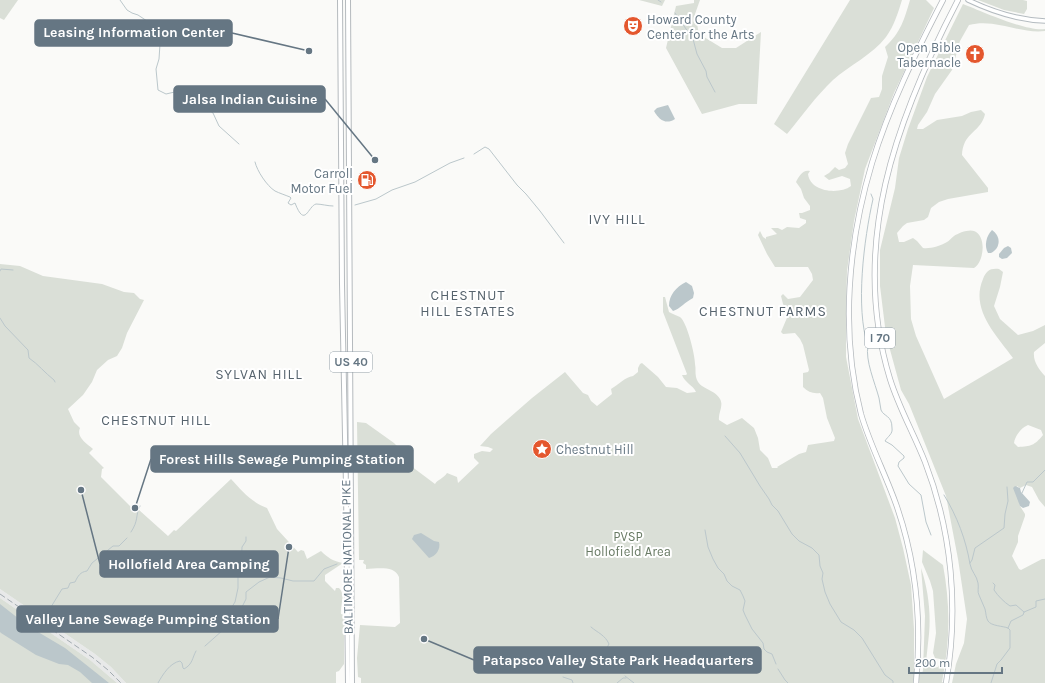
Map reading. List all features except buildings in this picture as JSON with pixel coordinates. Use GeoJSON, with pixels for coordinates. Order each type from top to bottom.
{"type":"FeatureCollection","features":[{"type":"Feature","properties":{"kind":"highway","name":"I 70"},"geometry":{"type":"LineString","coordinates":[[916,683],[919,641],[918,611],[912,563],[906,537],[896,506],[867,433],[858,400],[851,354],[850,297],[857,228],[872,163],[897,98],[943,0]]}},
{"type":"Feature","properties":{"kind":"highway","name":"I 70"},"geometry":{"type":"LineString","coordinates":[[947,681],[953,610],[950,564],[945,533],[931,480],[890,379],[880,335],[875,299],[874,278],[880,211],[894,148],[918,82],[958,0]]}},
{"type":"Feature","properties":{"kind":"main road","name":"BALTIMORE NATIONAL PIKE"},"geometry":{"type":"LineString","coordinates":[[340,0],[347,683]]}},
{"type":"Feature","properties":{"kind":"main road","name":"BALTIMORE NATIONAL PIKE"},"geometry":{"type":"LineString","coordinates":[[348,0],[351,290],[350,494],[353,683]]}},
{"type":"Feature","properties":{"kind":"main road"},"geometry":{"type":"LineString","coordinates":[[968,0],[1002,14],[1024,19],[1045,21]]}},
{"type":"Feature","properties":{"kind":"shaded area"},"geometry":{"type":"Polygon","coordinates":[[[668,105],[675,119],[669,122],[660,119],[654,111],[657,108],[668,105]]]}},
{"type":"Feature","properties":{"kind":"shaded area"},"geometry":{"type":"Polygon","coordinates":[[[992,230],[997,235],[999,242],[994,251],[988,253],[986,241],[992,230]]]}},
{"type":"Feature","properties":{"kind":"shaded area"},"geometry":{"type":"Polygon","coordinates":[[[1008,246],[1011,248],[1012,253],[1007,258],[1002,259],[999,257],[999,254],[1008,246]]]}},
{"type":"Feature","properties":{"kind":"shaded area"},"geometry":{"type":"Polygon","coordinates":[[[686,282],[692,286],[694,293],[693,298],[673,311],[669,306],[670,298],[679,286],[686,282]]]}},
{"type":"Feature","properties":{"kind":"shaded area"},"geometry":{"type":"Polygon","coordinates":[[[1015,486],[1020,488],[1021,492],[1030,502],[1029,506],[1023,508],[1020,506],[1013,488],[1015,486]]]}},
{"type":"Feature","properties":{"kind":"shaded area"},"geometry":{"type":"Polygon","coordinates":[[[421,533],[434,541],[439,542],[439,547],[434,556],[429,558],[412,539],[414,535],[421,533]]]}},
{"type":"Feature","properties":{"kind":"shaded area"},"geometry":{"type":"Polygon","coordinates":[[[0,589],[95,654],[111,667],[126,683],[117,683],[90,660],[0,598],[0,589]]]}},
{"type":"Feature","properties":{"kind":"shaded area"},"geometry":{"type":"Polygon","coordinates":[[[0,604],[28,626],[65,648],[109,683],[92,683],[80,672],[68,665],[59,664],[36,655],[1,633],[0,604]]]}},
{"type":"Feature","properties":{"kind":"green space"},"geometry":{"type":"Polygon","coordinates":[[[0,0],[18,0],[4,20],[0,18],[0,0]]]}},
{"type":"Feature","properties":{"kind":"green space"},"geometry":{"type":"Polygon","coordinates":[[[639,0],[665,0],[662,6],[639,0]]]}},
{"type":"Feature","properties":{"kind":"green space"},"geometry":{"type":"Polygon","coordinates":[[[694,0],[700,0],[695,14],[699,34],[722,48],[736,48],[761,32],[757,104],[739,104],[702,114],[666,48],[676,6],[694,3],[694,0]]]}},
{"type":"Feature","properties":{"kind":"green space"},"geometry":{"type":"Polygon","coordinates":[[[850,0],[902,0],[894,24],[886,37],[868,55],[833,80],[815,99],[787,134],[774,124],[850,0]]]}},
{"type":"Feature","properties":{"kind":"green space","name":"PVSP Hollofield Area"},"geometry":{"type":"Polygon","coordinates":[[[910,0],[926,0],[934,8],[894,93],[865,169],[854,221],[847,271],[846,357],[858,419],[895,518],[911,585],[914,629],[914,673],[922,674],[923,670],[925,616],[921,568],[927,592],[930,626],[926,662],[933,668],[938,667],[941,661],[940,659],[935,658],[933,653],[936,633],[933,591],[922,562],[923,550],[943,565],[948,617],[946,660],[942,682],[945,683],[361,683],[361,678],[358,677],[357,658],[360,625],[395,627],[400,623],[399,577],[397,573],[385,568],[366,569],[366,565],[363,563],[364,560],[359,560],[357,422],[366,423],[394,443],[405,454],[411,466],[435,484],[447,473],[457,477],[458,483],[479,463],[474,458],[474,454],[482,451],[490,452],[493,449],[480,446],[491,434],[532,398],[565,372],[583,393],[588,395],[591,401],[597,406],[612,394],[611,389],[624,379],[633,376],[638,372],[638,368],[642,363],[658,377],[666,387],[677,388],[687,393],[696,392],[682,375],[687,374],[663,312],[663,297],[665,297],[669,312],[683,320],[688,332],[694,354],[698,381],[703,387],[717,395],[720,399],[721,407],[719,420],[727,425],[742,418],[754,428],[758,438],[760,450],[768,458],[772,468],[778,468],[777,467],[799,454],[806,452],[808,445],[834,441],[835,438],[827,418],[823,398],[820,393],[811,392],[803,387],[803,373],[808,372],[809,370],[803,345],[795,333],[783,334],[781,332],[789,313],[783,304],[781,296],[783,294],[788,299],[800,297],[813,280],[812,274],[808,267],[775,267],[758,235],[760,231],[766,239],[766,237],[777,234],[771,228],[778,228],[782,230],[787,227],[799,228],[806,223],[806,220],[800,218],[799,213],[810,210],[810,206],[796,182],[803,172],[810,171],[808,174],[810,180],[819,188],[833,191],[846,189],[851,186],[850,179],[842,176],[829,180],[824,176],[835,167],[839,170],[845,168],[848,164],[845,153],[848,144],[871,98],[879,97],[882,89],[882,76],[888,57],[885,47],[895,36],[904,20],[910,0]]]}},
{"type":"Feature","properties":{"kind":"green space"},"geometry":{"type":"Polygon","coordinates":[[[978,0],[1023,0],[1027,1],[1027,9],[1024,14],[1004,10],[978,0]]]}},
{"type":"Feature","properties":{"kind":"green space"},"geometry":{"type":"Polygon","coordinates":[[[963,4],[1016,24],[1037,29],[1045,29],[1045,31],[1035,31],[988,23],[969,25],[960,41],[952,70],[935,94],[917,129],[923,129],[937,120],[962,116],[981,110],[985,114],[984,119],[965,142],[962,155],[988,188],[988,192],[939,202],[931,208],[928,217],[924,220],[907,223],[897,233],[899,242],[904,242],[913,238],[923,248],[932,248],[941,245],[948,242],[956,235],[967,231],[974,231],[981,238],[983,249],[982,255],[974,268],[913,265],[910,286],[911,319],[916,336],[944,399],[1013,358],[993,331],[982,311],[980,290],[984,276],[987,272],[993,269],[999,269],[1003,272],[994,306],[1000,319],[1018,335],[1033,331],[1045,325],[1045,343],[1034,352],[1034,359],[1045,376],[1045,507],[1039,500],[1032,487],[1026,485],[1020,488],[1017,486],[1020,506],[1025,516],[1018,536],[1018,542],[1012,556],[1021,570],[1042,559],[1045,559],[1045,683],[952,683],[956,664],[964,643],[967,619],[958,559],[946,496],[909,404],[901,390],[886,335],[880,286],[880,250],[895,188],[899,158],[927,77],[963,4]],[[1028,425],[1019,432],[1014,443],[1018,447],[1032,445],[1043,435],[1041,430],[1028,425]]]}},
{"type":"Feature","properties":{"kind":"green space"},"geometry":{"type":"Polygon","coordinates":[[[0,264],[20,266],[43,276],[102,284],[124,292],[134,293],[140,299],[144,300],[117,356],[108,360],[97,370],[92,382],[83,395],[68,409],[74,422],[80,428],[79,434],[93,449],[89,453],[104,468],[102,469],[101,477],[133,509],[139,510],[168,536],[174,530],[176,531],[231,479],[251,499],[267,508],[277,529],[298,552],[301,550],[304,551],[307,559],[321,551],[331,559],[343,563],[325,575],[325,581],[335,591],[336,588],[339,588],[342,594],[341,614],[344,615],[344,664],[339,671],[336,672],[336,683],[126,683],[111,667],[95,654],[0,589],[0,264]]]}},
{"type":"Feature","properties":{"kind":"green space"},"geometry":{"type":"Polygon","coordinates":[[[0,598],[90,660],[117,683],[0,683],[0,598]]]}},
{"type":"Feature","properties":{"kind":"waterway"},"geometry":{"type":"LineString","coordinates":[[120,0],[127,10],[147,21],[151,21],[155,26],[155,35],[160,44],[159,59],[156,69],[158,90],[166,94],[179,91],[195,100],[200,101],[213,113],[219,126],[239,144]]}},
{"type":"Feature","properties":{"kind":"waterway"},"geometry":{"type":"LineString","coordinates":[[675,13],[693,39],[697,54],[715,92]]}},
{"type":"Feature","properties":{"kind":"waterway"},"geometry":{"type":"LineString","coordinates":[[474,154],[485,147],[489,149],[564,243]]}},
{"type":"Feature","properties":{"kind":"waterway"},"geometry":{"type":"LineString","coordinates":[[355,205],[376,199],[392,190],[415,182],[450,163],[464,158]]}},
{"type":"Feature","properties":{"kind":"waterway"},"geometry":{"type":"LineString","coordinates":[[255,162],[260,174],[269,186],[275,191],[290,197],[291,198],[288,203],[291,205],[295,203],[301,214],[306,214],[316,204],[333,206]]}},
{"type":"Feature","properties":{"kind":"waterway"},"geometry":{"type":"LineString","coordinates":[[871,194],[873,199],[864,253],[861,293],[864,330],[868,346],[868,358],[881,410],[889,418],[892,424],[892,432],[885,441],[904,456],[904,458],[899,462],[898,466],[909,484],[921,495],[926,522],[931,535]]}},
{"type":"Feature","properties":{"kind":"waterway"},"geometry":{"type":"LineString","coordinates":[[0,271],[1,269],[13,270]]}},
{"type":"Feature","properties":{"kind":"waterway"},"geometry":{"type":"LineString","coordinates":[[0,318],[5,326],[28,350],[29,358],[55,382]]}},
{"type":"Feature","properties":{"kind":"waterway"},"geometry":{"type":"LineString","coordinates":[[725,436],[740,453],[792,534],[799,541],[812,548],[819,555],[820,566],[823,573],[822,579],[830,604],[841,622],[854,630],[862,638],[885,675],[893,681],[893,683]]}},
{"type":"Feature","properties":{"kind":"waterway"},"geometry":{"type":"LineString","coordinates":[[1022,493],[1027,482],[1033,482],[1045,470]]}},
{"type":"Feature","properties":{"kind":"waterway"},"geometry":{"type":"LineString","coordinates":[[970,563],[975,548],[1004,528],[1008,501],[1007,487]]}},
{"type":"Feature","properties":{"kind":"waterway"},"geometry":{"type":"LineString","coordinates":[[944,495],[953,511],[963,537],[971,567],[977,580],[978,594],[985,609],[987,620],[992,624],[1008,628],[1010,630],[1010,648],[997,664],[991,683]]}},
{"type":"Feature","properties":{"kind":"waterway"},"geometry":{"type":"LineString","coordinates":[[131,532],[140,506]]}},
{"type":"Feature","properties":{"kind":"waterway"},"geometry":{"type":"LineString","coordinates":[[705,530],[708,547],[713,559],[718,568],[724,574],[727,581],[732,586],[740,590],[745,601],[743,610],[745,615],[752,629],[763,643],[764,649],[772,654],[776,664]]}},
{"type":"Feature","properties":{"kind":"waterway"},"geometry":{"type":"LineString","coordinates":[[231,618],[232,613],[230,610],[235,602],[238,588],[238,575],[241,571],[242,547],[246,541],[246,537]]}},
{"type":"Feature","properties":{"kind":"waterway"},"geometry":{"type":"LineString","coordinates":[[36,613],[51,607],[62,589],[68,588],[70,583],[75,582],[83,572],[87,571],[92,563],[113,546],[119,546],[127,538]]}},
{"type":"Feature","properties":{"kind":"waterway"},"geometry":{"type":"LineString","coordinates":[[205,646],[223,630],[243,605],[246,599],[246,592],[259,582],[270,577],[293,581],[314,581],[324,569],[337,564]]}},
{"type":"Feature","properties":{"kind":"waterway"},"geometry":{"type":"LineString","coordinates":[[993,583],[995,585],[994,590],[1003,601],[1010,606],[1016,605],[1024,612]]}},
{"type":"Feature","properties":{"kind":"waterway"},"geometry":{"type":"LineString","coordinates":[[1008,628],[1011,621],[1023,615],[1024,612],[1036,607],[1036,601],[1045,599]]}},
{"type":"Feature","properties":{"kind":"waterway"},"geometry":{"type":"LineString","coordinates":[[591,627],[603,636],[609,644],[604,653],[610,668],[623,673]]}},
{"type":"Feature","properties":{"kind":"waterway"},"geometry":{"type":"LineString","coordinates":[[158,683],[167,669],[176,662],[180,661],[184,669],[187,667],[191,663],[196,651]]}},
{"type":"Feature","properties":{"kind":"waterway"},"geometry":{"type":"LineString","coordinates":[[778,669],[788,683]]}},
{"type":"Feature","properties":{"kind":"waterway"},"geometry":{"type":"LineString","coordinates":[[625,676],[634,683]]}},
{"type":"Feature","properties":{"kind":"waterway"},"geometry":{"type":"LineString","coordinates":[[563,677],[572,680],[573,683]]}},
{"type":"Feature","properties":{"kind":"waterway"},"geometry":{"type":"LineString","coordinates":[[617,683],[623,678],[626,678]]}},
{"type":"Feature","properties":{"kind":"railway"},"geometry":{"type":"LineString","coordinates":[[0,594],[92,657],[121,683]]}},
{"type":"Feature","properties":{"kind":"place","name":"Howard County Center for the Arts"},"geometry":{"type":"Point","coordinates":[633,26]}},
{"type":"Feature","properties":{"kind":"place","name":"Leasing Information Center"},"geometry":{"type":"Point","coordinates":[309,51]}},
{"type":"Feature","properties":{"kind":"place","name":"Open Bible Tabernacle"},"geometry":{"type":"Point","coordinates":[975,54]}},
{"type":"Feature","properties":{"kind":"place","name":"Jalsa Indian Cuisine"},"geometry":{"type":"Point","coordinates":[375,160]}},
{"type":"Feature","properties":{"kind":"place","name":"Carroll Motor Fuel"},"geometry":{"type":"Point","coordinates":[367,180]}},
{"type":"Feature","properties":{"kind":"place","name":"Chestnut Hill"},"geometry":{"type":"Point","coordinates":[542,449]}},
{"type":"Feature","properties":{"kind":"place","name":"Hollofield Area Camping"},"geometry":{"type":"Point","coordinates":[81,490]}},
{"type":"Feature","properties":{"kind":"place","name":"Forest Hills Sewage Pumping Station"},"geometry":{"type":"Point","coordinates":[135,508]}},
{"type":"Feature","properties":{"kind":"place","name":"Valley Lane Sewage Pumping Station"},"geometry":{"type":"Point","coordinates":[289,547]}},
{"type":"Feature","properties":{"kind":"place","name":"Patapsco Valley State Park Headquarters"},"geometry":{"type":"Point","coordinates":[424,639]}},
{"type":"Feature","properties":{"kind":"district","name":"IVY HILL"},"geometry":{"type":"Point","coordinates":[617,219]}},
{"type":"Feature","properties":{"kind":"district","name":"CHESTNUT HILL ESTATES"},"geometry":{"type":"Point","coordinates":[468,304]}},
{"type":"Feature","properties":{"kind":"district","name":"CHESTNUT FARMS"},"geometry":{"type":"Point","coordinates":[763,311]}},
{"type":"Feature","properties":{"kind":"district","name":"SYLVAN HILL"},"geometry":{"type":"Point","coordinates":[259,374]}},
{"type":"Feature","properties":{"kind":"district","name":"CHESTNUT HILL"},"geometry":{"type":"Point","coordinates":[156,420]}}]}
